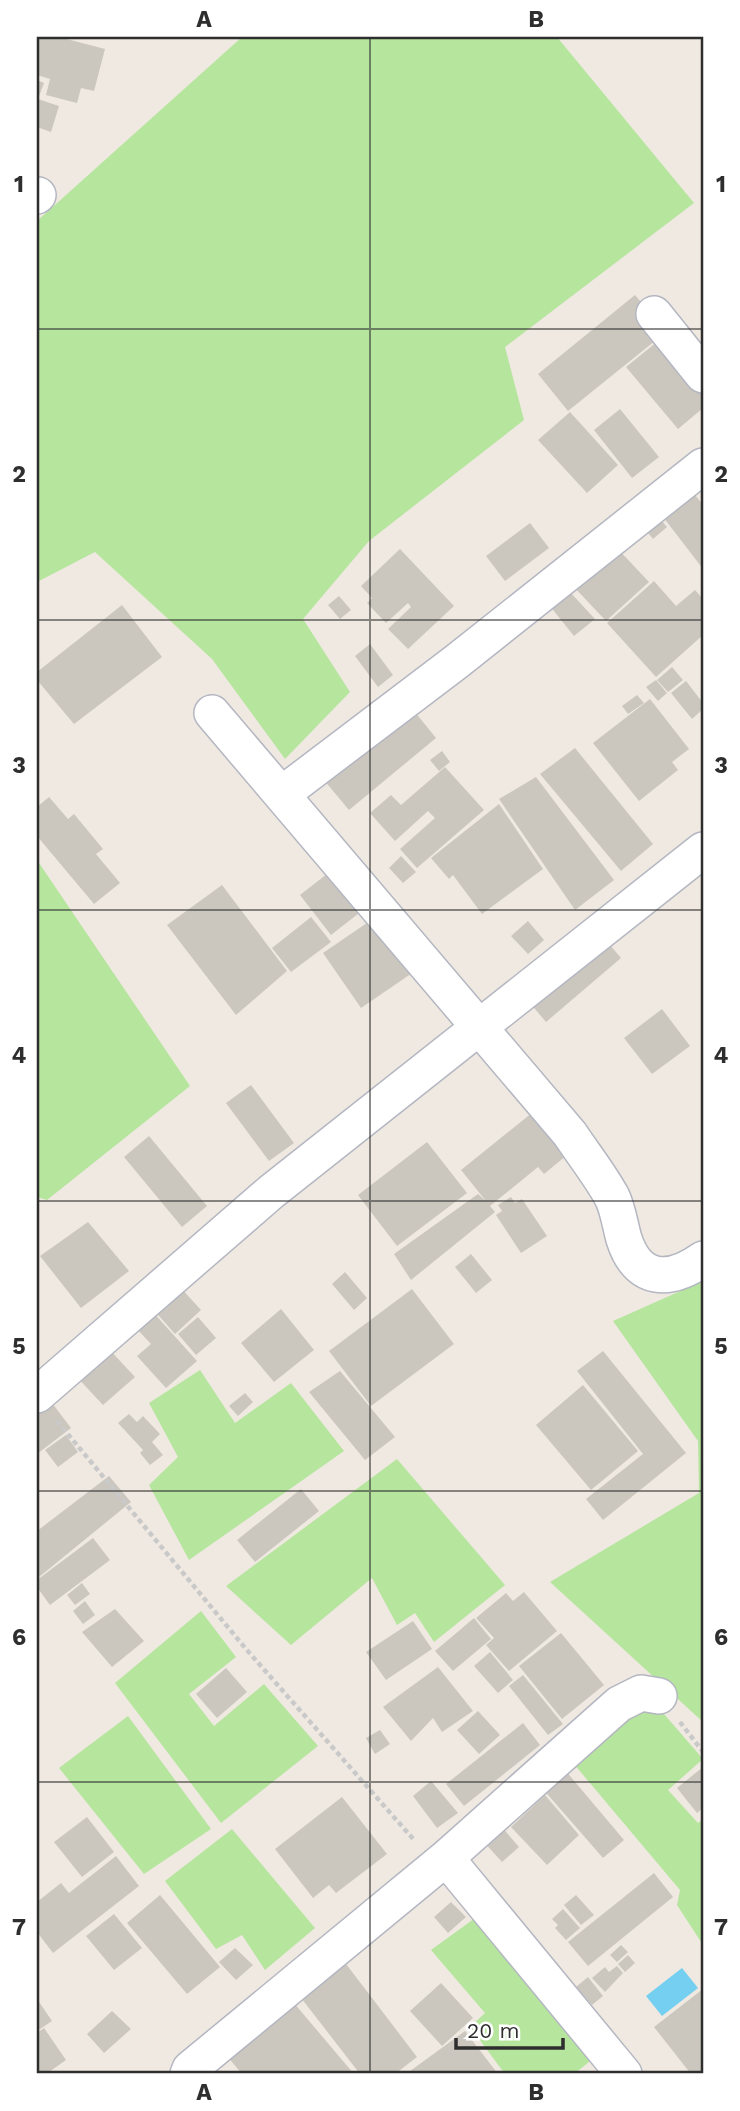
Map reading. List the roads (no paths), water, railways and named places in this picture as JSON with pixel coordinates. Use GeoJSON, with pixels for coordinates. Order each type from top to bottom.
{"type":"FeatureCollection","features":[{"type":"Feature","properties":{"kind":"street"},"geometry":{"type":"LineString","coordinates":[[653,314],[703,375]]}},
{"type":"Feature","properties":{"kind":"street"},"geometry":{"type":"LineString","coordinates":[[282,794],[456,662],[703,466]]}},
{"type":"Feature","properties":{"kind":"street"},"geometry":{"type":"LineString","coordinates":[[212,713],[570,1134],[612,1199],[625,1242],[635,1262],[646,1273],[659,1275],[682,1272],[703,1259]]}},
{"type":"Feature","properties":{"kind":"street"},"geometry":{"type":"LineString","coordinates":[[46,1407],[271,1192],[703,850]]}},
{"type":"Feature","properties":{"kind":"street"},"geometry":{"type":"LineString","coordinates":[[188,2074],[190,2069],[446,1857],[619,1704],[642,1693],[659,1696]]}},
{"type":"Feature","properties":{"kind":"street"},"geometry":{"type":"LineString","coordinates":[[446,1857],[624,2074]]}},
{"type":"Feature","properties":{"kind":"water"},"geometry":{"type":"Polygon","coordinates":[[[682,1968],[698,1988],[662,2016],[646,1996],[682,1968]]]}}]}
